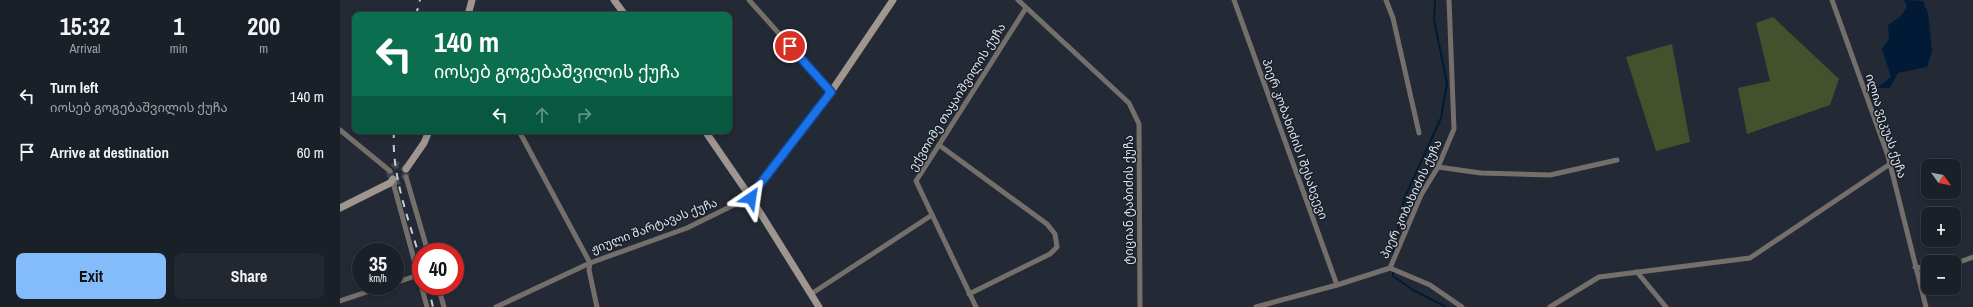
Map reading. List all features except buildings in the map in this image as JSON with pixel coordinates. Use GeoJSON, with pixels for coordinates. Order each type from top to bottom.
{"type":"FeatureCollection","features":[{"type":"Feature","properties":{"kind":"street"},"geometry":{"type":"LineString","coordinates":[[469,12],[472,0]]}},
{"type":"Feature","properties":{"kind":"street"},"geometry":{"type":"LineString","coordinates":[[614,0],[623,12]]}},
{"type":"Feature","properties":{"kind":"street"},"geometry":{"type":"LineString","coordinates":[[749,0],[831,92]]}},
{"type":"Feature","properties":{"kind":"street","name":"ჟიული შარტავას ქუჩა"},"geometry":{"type":"LineString","coordinates":[[496,307],[590,263],[687,228],[750,197],[831,92],[893,0]]}},
{"type":"Feature","properties":{"kind":"street","name":"ტიციან ტაბიძის ქუჩა"},"geometry":{"type":"LineString","coordinates":[[1018,0],[1129,103],[1139,124],[1140,307]]}},
{"type":"Feature","properties":{"kind":"street","name":"პიერ კობახიძის I შესახვევი"},"geometry":{"type":"LineString","coordinates":[[1234,0],[1337,285]]}},
{"type":"Feature","properties":{"kind":"street"},"geometry":{"type":"LineString","coordinates":[[1386,0],[1393,18],[1419,134]]}},
{"type":"Feature","properties":{"kind":"street","name":"პიერ კობახიძის ქუჩა"},"geometry":{"type":"LineString","coordinates":[[1256,307],[1337,285],[1390,268],[1421,195],[1438,167],[1454,129],[1449,0]]}},
{"type":"Feature","properties":{"kind":"street","name":"ილია ვეკუას ქუჩა"},"geometry":{"type":"LineString","coordinates":[[1832,0],[1890,164],[1926,307]]}},
{"type":"Feature","properties":{"kind":"street","name":"ექვთიმე თაყაიშვილის ქუჩა"},"geometry":{"type":"LineString","coordinates":[[976,307],[916,181],[1026,8]]}},
{"type":"Feature","properties":{"kind":"street"},"geometry":{"type":"LineString","coordinates":[[340,130],[390,172]]}},
{"type":"Feature","properties":{"kind":"street"},"geometry":{"type":"LineString","coordinates":[[406,169],[424,143],[428,134]]}},
{"type":"Feature","properties":{"kind":"street"},"geometry":{"type":"LineString","coordinates":[[521,134],[590,263],[589,270],[597,307]]}},
{"type":"Feature","properties":{"kind":"street"},"geometry":{"type":"LineString","coordinates":[[707,134],[750,197],[819,307]]}},
{"type":"Feature","properties":{"kind":"street"},"geometry":{"type":"LineString","coordinates":[[939,145],[1047,224],[1055,234],[1057,247],[1050,254],[969,294]]}},
{"type":"Feature","properties":{"kind":"street"},"geometry":{"type":"LineString","coordinates":[[1438,167],[1482,173],[1550,175],[1617,160]]}},
{"type":"Feature","properties":{"kind":"street"},"geometry":{"type":"LineString","coordinates":[[1550,307],[1599,277],[1750,258],[1890,164]]}},
{"type":"Feature","properties":{"kind":"street"},"geometry":{"type":"LineString","coordinates":[[406,178],[425,243]]}},
{"type":"Feature","properties":{"kind":"street"},"geometry":{"type":"LineString","coordinates":[[340,208],[394,180]]}},
{"type":"Feature","properties":{"kind":"street"},"geometry":{"type":"LineString","coordinates":[[394,180],[394,186],[412,253]]}},
{"type":"Feature","properties":{"kind":"street"},"geometry":{"type":"LineString","coordinates":[[811,294],[932,214]]}},
{"type":"Feature","properties":{"kind":"street"},"geometry":{"type":"LineString","coordinates":[[1961,261],[1973,257]]}},
{"type":"Feature","properties":{"kind":"street"},"geometry":{"type":"LineString","coordinates":[[1915,267],[1921,268]]}},
{"type":"Feature","properties":{"kind":"street"},"geometry":{"type":"LineString","coordinates":[[1390,268],[1430,285],[1462,307]]}},
{"type":"Feature","properties":{"kind":"street"},"geometry":{"type":"LineString","coordinates":[[1637,272],[1666,307]]}},
{"type":"Feature","properties":{"kind":"street"},"geometry":{"type":"LineString","coordinates":[[340,301],[358,295]]}},
{"type":"Feature","properties":{"kind":"street"},"geometry":{"type":"LineString","coordinates":[[424,295],[427,307]]}},
{"type":"Feature","properties":{"kind":"street"},"geometry":{"type":"LineString","coordinates":[[441,295],[444,307]]}},
{"type":"Feature","properties":{"kind":"green space"},"geometry":{"type":"Polygon","coordinates":[[[1773,17],[1839,79],[1830,105],[1747,134],[1738,88],[1770,81],[1756,23],[1773,17]]]}},
{"type":"Feature","properties":{"kind":"green space"},"geometry":{"type":"Polygon","coordinates":[[[1672,44],[1690,142],[1656,151],[1626,57],[1672,44]]]}},
{"type":"Feature","properties":{"kind":"water"},"geometry":{"type":"Polygon","coordinates":[[[1904,0],[1923,1],[1928,13],[1932,51],[1927,67],[1898,73],[1890,88],[1877,88],[1891,77],[1882,49],[1889,39],[1888,25],[1900,17],[1907,7],[1904,0]]]}},
{"type":"Feature","properties":{"kind":"waterway"},"geometry":{"type":"LineString","coordinates":[[1393,256],[1404,199],[1441,118],[1447,83],[1434,20],[1435,0]]}},
{"type":"Feature","properties":{"kind":"waterway"},"geometry":{"type":"LineString","coordinates":[[1393,271],[1393,276],[1413,290],[1446,307]]}},
{"type":"Feature","properties":{"kind":"tunnel"},"geometry":{"type":"LineString","coordinates":[[395,165],[401,165],[406,170],[406,173],[404,179],[401,181],[395,181],[390,176],[390,170],[395,165]]}},
{"type":"Feature","properties":{"kind":"railway"},"geometry":{"type":"LineString","coordinates":[[417,12],[420,0]]}},
{"type":"Feature","properties":{"kind":"railway"},"geometry":{"type":"LineString","coordinates":[[394,134],[395,164],[398,181],[415,243]]}},
{"type":"Feature","properties":{"kind":"railway"},"geometry":{"type":"LineString","coordinates":[[430,295],[433,307]]}},
{"type":"Feature","properties":{"kind":"route"},"geometry":{"type":"LineString","coordinates":[[751,198],[750,197],[831,92],[790,46]]}}]}
